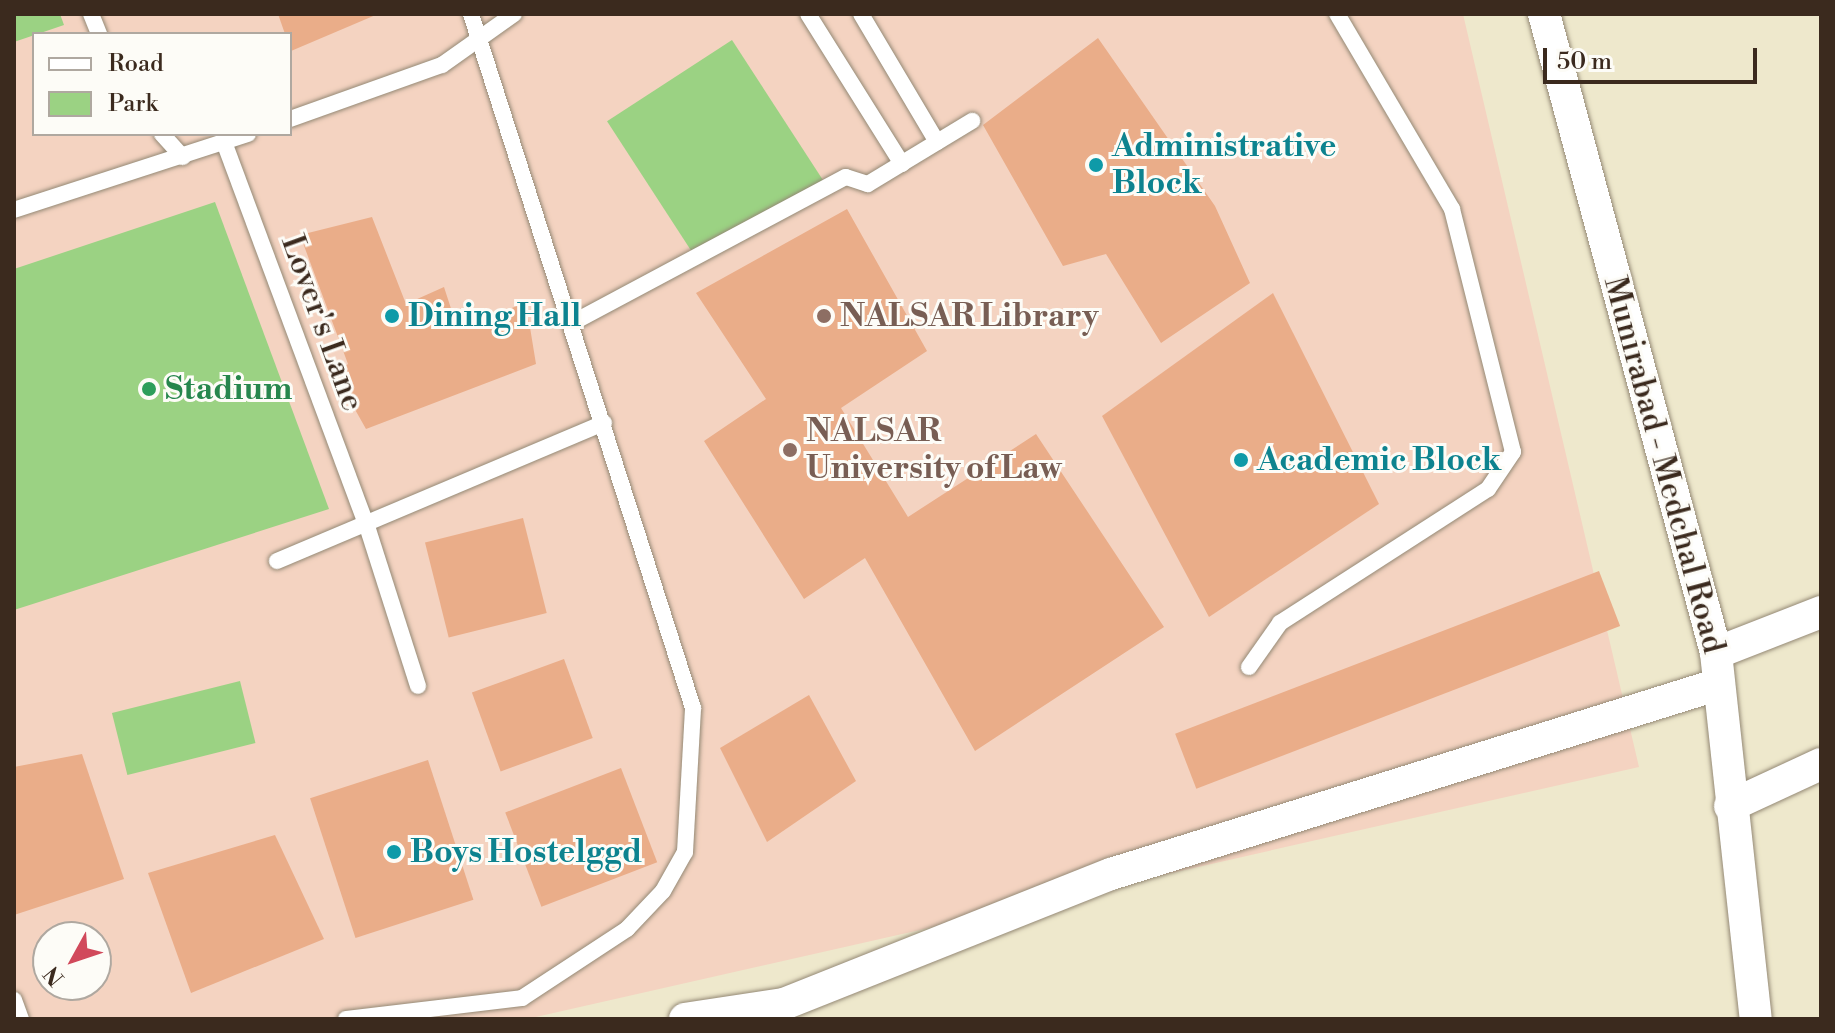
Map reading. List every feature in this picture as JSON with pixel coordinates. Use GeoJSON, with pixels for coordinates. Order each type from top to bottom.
{"type":"FeatureCollection","features":[{"type":"Feature","properties":{"kind":"street","name":"Munirabad - Medchal Road"},"geometry":{"type":"LineString","coordinates":[[1544,14],[1716,669],[1756,1019]]}},
{"type":"Feature","properties":{"kind":"street"},"geometry":{"type":"LineString","coordinates":[[685,1019],[784,1004],[1111,874],[1716,669],[1821,612]]}},
{"type":"Feature","properties":{"kind":"street"},"geometry":{"type":"LineString","coordinates":[[1730,806],[1821,764]]}},
{"type":"Feature","properties":{"kind":"lane"},"geometry":{"type":"LineString","coordinates":[[346,1019],[522,998],[627,929],[663,891],[685,852],[693,708],[574,322],[471,14]]}},
{"type":"Feature","properties":{"kind":"lane"},"geometry":{"type":"LineString","coordinates":[[292,118],[442,65],[514,14]]}},
{"type":"Feature","properties":{"kind":"lane"},"geometry":{"type":"LineString","coordinates":[[808,14],[902,164]]}},
{"type":"Feature","properties":{"kind":"lane"},"geometry":{"type":"LineString","coordinates":[[861,14],[937,142]]}},
{"type":"Feature","properties":{"kind":"lane"},"geometry":{"type":"LineString","coordinates":[[1249,667],[1280,623],[1488,489],[1513,452],[1452,209],[1337,14]]}},
{"type":"Feature","properties":{"kind":"lane"},"geometry":{"type":"LineString","coordinates":[[574,322],[846,177],[868,184],[972,121]]}},
{"type":"Feature","properties":{"kind":"lane"},"geometry":{"type":"LineString","coordinates":[[164,136],[183,157]]}},
{"type":"Feature","properties":{"kind":"lane"},"geometry":{"type":"LineString","coordinates":[[14,210],[242,136]]}},
{"type":"Feature","properties":{"kind":"lane","name":"Lover's Lane"},"geometry":{"type":"LineString","coordinates":[[224,142],[366,523],[418,686]]}},
{"type":"Feature","properties":{"kind":"lane"},"geometry":{"type":"LineString","coordinates":[[277,561],[604,423]]}},
{"type":"Feature","properties":{"kind":"lane"},"geometry":{"type":"LineString","coordinates":[[14,1000],[21,1019]]}},
{"type":"Feature","properties":{"kind":"shaded area","name":"NALSAR University of Law"},"geometry":{"type":"Polygon","coordinates":[[[14,14],[1463,14],[1639,767],[527,1019],[14,1019],[14,14]]]}},
{"type":"Feature","properties":{"kind":"green space"},"geometry":{"type":"Polygon","coordinates":[[[14,14],[60,14],[64,25],[43,32],[32,32],[32,36],[14,42],[14,14]]]}},
{"type":"Feature","properties":{"kind":"green space"},"geometry":{"type":"Polygon","coordinates":[[[732,40],[824,182],[699,263],[607,121],[732,40]]]}},
{"type":"Feature","properties":{"kind":"green space","name":"Stadium"},"geometry":{"type":"Polygon","coordinates":[[[215,202],[329,509],[14,610],[14,269],[215,202]]]}},
{"type":"Feature","properties":{"kind":"green space"},"geometry":{"type":"Polygon","coordinates":[[[240,681],[255,743],[127,775],[112,713],[240,681]]]}},
{"type":"Feature","properties":{"kind":"building"},"geometry":{"type":"Polygon","coordinates":[[[278,14],[378,14],[292,51],[292,32],[284,32],[278,14]]]}},
{"type":"Feature","properties":{"kind":"building","name":"Administrative Block"},"geometry":{"type":"Polygon","coordinates":[[[1098,38],[1215,206],[1250,283],[1161,343],[1106,254],[1063,266],[983,125],[1098,38]]]}},
{"type":"Feature","properties":{"kind":"building"},"geometry":{"type":"Polygon","coordinates":[[[847,209],[927,351],[841,408],[908,517],[1036,434],[1164,627],[975,751],[865,558],[804,599],[704,441],[766,399],[696,293],[847,209]]]}},
{"type":"Feature","properties":{"kind":"building","name":"Dining Hall"},"geometry":{"type":"Polygon","coordinates":[[[372,217],[406,304],[444,287],[457,327],[526,303],[536,364],[366,429],[335,374],[348,364],[300,235],[372,217]]]}},
{"type":"Feature","properties":{"kind":"building","name":"Academic Block"},"geometry":{"type":"Polygon","coordinates":[[[1273,293],[1379,504],[1209,617],[1102,416],[1273,293]]]}},
{"type":"Feature","properties":{"kind":"building"},"geometry":{"type":"Polygon","coordinates":[[[523,518],[547,613],[449,638],[425,542],[523,518]]]}},
{"type":"Feature","properties":{"kind":"building"},"geometry":{"type":"Polygon","coordinates":[[[1599,571],[1620,626],[1196,789],[1175,734],[1599,571]]]}},
{"type":"Feature","properties":{"kind":"building"},"geometry":{"type":"Polygon","coordinates":[[[564,659],[593,738],[501,771],[472,693],[564,659]]]}},
{"type":"Feature","properties":{"kind":"building"},"geometry":{"type":"Polygon","coordinates":[[[809,695],[856,781],[767,842],[720,748],[809,695]]]}},
{"type":"Feature","properties":{"kind":"building"},"geometry":{"type":"Polygon","coordinates":[[[82,754],[124,879],[14,915],[14,767],[82,754]]]}},
{"type":"Feature","properties":{"kind":"building","name":"Boys Hostelggd"},"geometry":{"type":"Polygon","coordinates":[[[428,760],[473,900],[355,938],[310,798],[428,760]]]}},
{"type":"Feature","properties":{"kind":"building"},"geometry":{"type":"Polygon","coordinates":[[[621,768],[657,862],[541,907],[505,812],[621,768]]]}},
{"type":"Feature","properties":{"kind":"building"},"geometry":{"type":"Polygon","coordinates":[[[275,835],[324,939],[191,993],[148,873],[275,835]]]}},
{"type":"Feature","properties":{"kind":"place","name":"Administrative Block"},"geometry":{"type":"Point","coordinates":[1096,165]}},
{"type":"Feature","properties":{"kind":"place","name":"Dining Hall"},"geometry":{"type":"Point","coordinates":[392,316]}},
{"type":"Feature","properties":{"kind":"place","name":"NALSAR Library"},"geometry":{"type":"Point","coordinates":[824,316]}},
{"type":"Feature","properties":{"kind":"place","name":"Stadium"},"geometry":{"type":"Point","coordinates":[149,389]}},
{"type":"Feature","properties":{"kind":"place","name":"NALSAR University of Law"},"geometry":{"type":"Point","coordinates":[790,450]}},
{"type":"Feature","properties":{"kind":"place","name":"Academic Block"},"geometry":{"type":"Point","coordinates":[1241,460]}},
{"type":"Feature","properties":{"kind":"place","name":"Boys Hostelggd"},"geometry":{"type":"Point","coordinates":[394,852]}}]}
